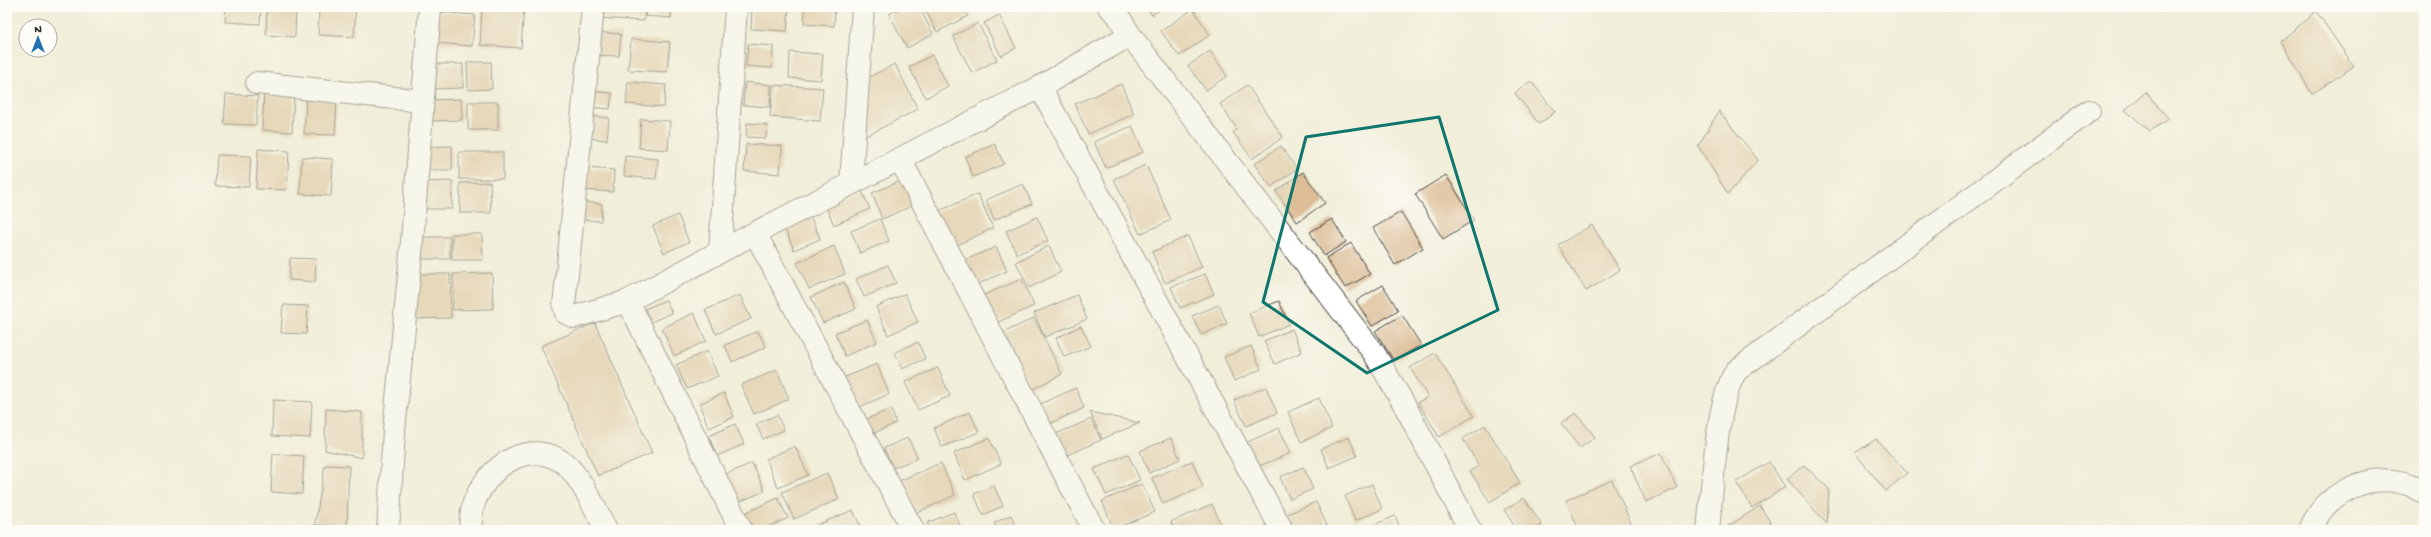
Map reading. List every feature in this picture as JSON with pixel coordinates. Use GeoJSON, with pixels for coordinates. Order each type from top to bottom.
{"type":"FeatureCollection","features":[{"type":"Feature","properties":{"kind":"street"},"geometry":{"type":"LineString","coordinates":[[388,530],[394,431],[411,254],[430,7]]}},
{"type":"Feature","properties":{"kind":"street"},"geometry":{"type":"LineString","coordinates":[[593,7],[564,306],[568,316],[578,317],[628,301],[755,232],[1040,87],[1130,36]]}},
{"type":"Feature","properties":{"kind":"street"},"geometry":{"type":"LineString","coordinates":[[720,252],[736,7]]}},
{"type":"Feature","properties":{"kind":"street"},"geometry":{"type":"LineString","coordinates":[[851,183],[862,7]]}},
{"type":"Feature","properties":{"kind":"street"},"geometry":{"type":"LineString","coordinates":[[1109,7],[1117,14],[1130,36],[1374,353],[1404,404],[1470,530]]}},
{"type":"Feature","properties":{"kind":"street"},"geometry":{"type":"LineString","coordinates":[[257,83],[422,101]]}},
{"type":"Feature","properties":{"kind":"street"},"geometry":{"type":"LineString","coordinates":[[1040,87],[1282,530]]}},
{"type":"Feature","properties":{"kind":"street"},"geometry":{"type":"LineString","coordinates":[[1708,530],[1722,414],[1728,384],[1736,371],[2089,111]]}},
{"type":"Feature","properties":{"kind":"street"},"geometry":{"type":"LineString","coordinates":[[900,159],[1094,530]]}},
{"type":"Feature","properties":{"kind":"street"},"geometry":{"type":"LineString","coordinates":[[755,232],[912,530]]}},
{"type":"Feature","properties":{"kind":"street"},"geometry":{"type":"LineString","coordinates":[[628,301],[741,530]]}},
{"type":"Feature","properties":{"kind":"street"},"geometry":{"type":"LineString","coordinates":[[470,530],[475,501],[488,479],[503,462],[525,453],[549,454],[566,464],[587,494],[606,530]]}},
{"type":"Feature","properties":{"kind":"street"},"geometry":{"type":"LineString","coordinates":[[2310,530],[2313,522],[2336,494],[2370,480],[2404,483],[2424,492]]}},
{"type":"Feature","properties":{"kind":"highlighted area"},"geometry":{"type":"Polygon","coordinates":[[[1439,117],[1498,310],[1367,373],[1263,302],[1306,137],[1439,117]]]}},
{"type":"Feature","properties":{"kind":"building"},"geometry":{"type":"Polygon","coordinates":[[[226,7],[261,7],[260,24],[225,22],[226,7]]]}},
{"type":"Feature","properties":{"kind":"building"},"geometry":{"type":"Polygon","coordinates":[[[267,7],[296,7],[295,37],[266,35],[267,7]]]}},
{"type":"Feature","properties":{"kind":"building"},"geometry":{"type":"Polygon","coordinates":[[[319,7],[356,7],[354,37],[318,35],[319,7]]]}},
{"type":"Feature","properties":{"kind":"building"},"geometry":{"type":"Polygon","coordinates":[[[444,7],[473,7],[473,10],[444,7]]]}},
{"type":"Feature","properties":{"kind":"building"},"geometry":{"type":"Polygon","coordinates":[[[482,7],[524,7],[521,48],[480,45],[482,7]]]}},
{"type":"Feature","properties":{"kind":"building"},"geometry":{"type":"Polygon","coordinates":[[[601,7],[645,7],[644,21],[600,18],[601,7]]]}},
{"type":"Feature","properties":{"kind":"building"},"geometry":{"type":"Polygon","coordinates":[[[646,7],[672,7],[671,18],[645,16],[646,7]]]}},
{"type":"Feature","properties":{"kind":"building"},"geometry":{"type":"Polygon","coordinates":[[[752,7],[789,7],[787,31],[751,29],[752,7]]]}},
{"type":"Feature","properties":{"kind":"building"},"geometry":{"type":"Polygon","coordinates":[[[805,7],[835,7],[834,26],[804,24],[805,7]]]}},
{"type":"Feature","properties":{"kind":"building"},"geometry":{"type":"Polygon","coordinates":[[[903,7],[919,7],[933,34],[907,48],[889,14],[903,7]]]}},
{"type":"Feature","properties":{"kind":"building"},"geometry":{"type":"Polygon","coordinates":[[[924,7],[963,7],[968,16],[937,32],[924,7]]]}},
{"type":"Feature","properties":{"kind":"building"},"geometry":{"type":"Polygon","coordinates":[[[1146,7],[1165,7],[1152,15],[1146,7]]]}},
{"type":"Feature","properties":{"kind":"building"},"geometry":{"type":"Polygon","coordinates":[[[1193,9],[1210,35],[1179,56],[1161,31],[1193,9]]]}},
{"type":"Feature","properties":{"kind":"building"},"geometry":{"type":"Polygon","coordinates":[[[2316,11],[2354,66],[2312,94],[2281,41],[2316,11]]]}},
{"type":"Feature","properties":{"kind":"building"},"geometry":{"type":"Polygon","coordinates":[[[438,12],[475,15],[472,46],[436,43],[438,12]]]}},
{"type":"Feature","properties":{"kind":"building"},"geometry":{"type":"Polygon","coordinates":[[[999,15],[1016,48],[1001,56],[984,23],[999,15]]]}},
{"type":"Feature","properties":{"kind":"building"},"geometry":{"type":"Polygon","coordinates":[[[978,23],[997,60],[972,73],[953,36],[978,23]]]}},
{"type":"Feature","properties":{"kind":"building"},"geometry":{"type":"Polygon","coordinates":[[[593,32],[621,34],[619,56],[591,55],[593,32]]]}},
{"type":"Feature","properties":{"kind":"building"},"geometry":{"type":"Polygon","coordinates":[[[631,39],[670,42],[667,72],[628,70],[631,39]]]}},
{"type":"Feature","properties":{"kind":"building"},"geometry":{"type":"Polygon","coordinates":[[[748,44],[773,46],[772,68],[746,66],[748,44]]]}},
{"type":"Feature","properties":{"kind":"building"},"geometry":{"type":"Polygon","coordinates":[[[1210,51],[1227,76],[1206,90],[1188,66],[1210,51]]]}},
{"type":"Feature","properties":{"kind":"building"},"geometry":{"type":"Polygon","coordinates":[[[790,52],[823,54],[821,80],[789,78],[790,52]]]}},
{"type":"Feature","properties":{"kind":"building"},"geometry":{"type":"Polygon","coordinates":[[[932,55],[948,86],[926,98],[909,67],[932,55]]]}},
{"type":"Feature","properties":{"kind":"building"},"geometry":{"type":"Polygon","coordinates":[[[467,62],[491,62],[492,89],[468,90],[467,62]]]}},
{"type":"Feature","properties":{"kind":"building"},"geometry":{"type":"Polygon","coordinates":[[[433,64],[463,64],[463,88],[433,89],[433,64]]]}},
{"type":"Feature","properties":{"kind":"building"},"geometry":{"type":"Polygon","coordinates":[[[895,64],[918,109],[862,138],[861,81],[895,64]]]}},
{"type":"Feature","properties":{"kind":"building"},"geometry":{"type":"Polygon","coordinates":[[[1531,81],[1555,112],[1539,124],[1515,93],[1531,81]]]}},
{"type":"Feature","properties":{"kind":"building"},"geometry":{"type":"Polygon","coordinates":[[[628,82],[666,85],[664,107],[626,104],[628,82]]]}},
{"type":"Feature","properties":{"kind":"building"},"geometry":{"type":"Polygon","coordinates":[[[745,82],[771,85],[770,107],[743,105],[745,82]]]}},
{"type":"Feature","properties":{"kind":"building"},"geometry":{"type":"Polygon","coordinates":[[[1121,84],[1134,114],[1088,134],[1075,104],[1121,84]]]}},
{"type":"Feature","properties":{"kind":"building"},"geometry":{"type":"Polygon","coordinates":[[[773,85],[823,88],[820,121],[770,117],[773,85]]]}},
{"type":"Feature","properties":{"kind":"building"},"geometry":{"type":"Polygon","coordinates":[[[1247,85],[1283,137],[1252,159],[1233,132],[1237,129],[1220,104],[1247,85]]]}},
{"type":"Feature","properties":{"kind":"building"},"geometry":{"type":"Polygon","coordinates":[[[589,91],[612,93],[610,109],[588,107],[589,91]]]}},
{"type":"Feature","properties":{"kind":"building"},"geometry":{"type":"Polygon","coordinates":[[[2146,92],[2169,119],[2150,131],[2125,110],[2146,92]]]}},
{"type":"Feature","properties":{"kind":"building"},"geometry":{"type":"Polygon","coordinates":[[[264,93],[294,95],[292,132],[262,130],[264,93]]]}},
{"type":"Feature","properties":{"kind":"building"},"geometry":{"type":"Polygon","coordinates":[[[226,94],[258,96],[256,125],[224,124],[226,94]]]}},
{"type":"Feature","properties":{"kind":"building"},"geometry":{"type":"Polygon","coordinates":[[[306,99],[337,101],[335,135],[304,134],[306,99]]]}},
{"type":"Feature","properties":{"kind":"building"},"geometry":{"type":"Polygon","coordinates":[[[461,99],[462,120],[430,121],[430,100],[461,99]]]}},
{"type":"Feature","properties":{"kind":"building"},"geometry":{"type":"Polygon","coordinates":[[[468,102],[498,102],[498,130],[468,130],[468,102]]]}},
{"type":"Feature","properties":{"kind":"building"},"geometry":{"type":"Polygon","coordinates":[[[1719,111],[1758,160],[1728,194],[1698,146],[1719,111]]]}},
{"type":"Feature","properties":{"kind":"building"},"geometry":{"type":"Polygon","coordinates":[[[589,116],[609,118],[607,140],[587,138],[589,116]]]}},
{"type":"Feature","properties":{"kind":"building"},"geometry":{"type":"Polygon","coordinates":[[[641,119],[670,121],[668,150],[639,148],[641,119]]]}},
{"type":"Feature","properties":{"kind":"building"},"geometry":{"type":"Polygon","coordinates":[[[747,123],[767,125],[766,138],[746,137],[747,123]]]}},
{"type":"Feature","properties":{"kind":"building"},"geometry":{"type":"Polygon","coordinates":[[[1132,126],[1143,152],[1106,168],[1094,142],[1132,126]]]}},
{"type":"Feature","properties":{"kind":"building"},"geometry":{"type":"Polygon","coordinates":[[[746,144],[782,146],[780,174],[744,171],[746,144]]]}},
{"type":"Feature","properties":{"kind":"building"},"geometry":{"type":"Polygon","coordinates":[[[995,144],[1004,164],[973,177],[965,157],[995,144]]]}},
{"type":"Feature","properties":{"kind":"building"},"geometry":{"type":"Polygon","coordinates":[[[452,146],[452,170],[423,170],[422,147],[452,146]]]}},
{"type":"Feature","properties":{"kind":"building"},"geometry":{"type":"Polygon","coordinates":[[[1281,146],[1297,169],[1271,187],[1254,164],[1281,146]]]}},
{"type":"Feature","properties":{"kind":"building"},"geometry":{"type":"Polygon","coordinates":[[[258,149],[289,151],[287,190],[256,189],[258,149]]]}},
{"type":"Feature","properties":{"kind":"building"},"geometry":{"type":"Polygon","coordinates":[[[459,152],[503,152],[503,179],[459,179],[459,152]]]}},
{"type":"Feature","properties":{"kind":"building"},"geometry":{"type":"Polygon","coordinates":[[[217,155],[251,156],[249,187],[215,186],[217,155]]]}},
{"type":"Feature","properties":{"kind":"building"},"geometry":{"type":"Polygon","coordinates":[[[625,156],[658,159],[656,179],[624,176],[625,156]]]}},
{"type":"Feature","properties":{"kind":"building"},"geometry":{"type":"Polygon","coordinates":[[[302,157],[333,159],[331,196],[300,194],[302,157]]]}},
{"type":"Feature","properties":{"kind":"building"},"geometry":{"type":"Polygon","coordinates":[[[1146,165],[1171,220],[1140,234],[1114,179],[1146,165]]]}},
{"type":"Feature","properties":{"kind":"building"},"geometry":{"type":"Polygon","coordinates":[[[584,168],[614,170],[613,192],[582,190],[584,168]]]}},
{"type":"Feature","properties":{"kind":"building"},"geometry":{"type":"Polygon","coordinates":[[[1303,172],[1325,203],[1297,222],[1276,191],[1303,172]]]}},
{"type":"Feature","properties":{"kind":"building"},"geometry":{"type":"Polygon","coordinates":[[[1446,175],[1474,220],[1443,239],[1415,194],[1446,175]]]}},
{"type":"Feature","properties":{"kind":"building"},"geometry":{"type":"Polygon","coordinates":[[[905,179],[916,204],[882,219],[872,193],[905,179]]]}},
{"type":"Feature","properties":{"kind":"building"},"geometry":{"type":"Polygon","coordinates":[[[452,181],[452,209],[418,209],[418,182],[452,181]]]}},
{"type":"Feature","properties":{"kind":"building"},"geometry":{"type":"Polygon","coordinates":[[[490,182],[491,213],[460,213],[460,183],[490,182]]]}},
{"type":"Feature","properties":{"kind":"building"},"geometry":{"type":"Polygon","coordinates":[[[1023,184],[1032,204],[994,220],[986,200],[1023,184]]]}},
{"type":"Feature","properties":{"kind":"building"},"geometry":{"type":"Polygon","coordinates":[[[861,189],[870,209],[834,225],[825,204],[861,189]]]}},
{"type":"Feature","properties":{"kind":"building"},"geometry":{"type":"Polygon","coordinates":[[[978,194],[993,228],[949,249],[932,214],[978,194]]]}},
{"type":"Feature","properties":{"kind":"building"},"geometry":{"type":"Polygon","coordinates":[[[578,201],[602,204],[601,221],[576,219],[578,201]]]}},
{"type":"Feature","properties":{"kind":"building"},"geometry":{"type":"Polygon","coordinates":[[[1401,212],[1423,248],[1395,265],[1373,228],[1401,212]]]}},
{"type":"Feature","properties":{"kind":"building"},"geometry":{"type":"Polygon","coordinates":[[[809,213],[820,239],[794,250],[783,224],[809,213]]]}},
{"type":"Feature","properties":{"kind":"building"},"geometry":{"type":"Polygon","coordinates":[[[678,215],[689,242],[664,253],[653,226],[678,215]]]}},
{"type":"Feature","properties":{"kind":"building"},"geometry":{"type":"Polygon","coordinates":[[[1037,217],[1048,241],[1017,254],[1006,231],[1037,217]]]}},
{"type":"Feature","properties":{"kind":"building"},"geometry":{"type":"Polygon","coordinates":[[[880,219],[889,241],[860,253],[851,231],[880,219]]]}},
{"type":"Feature","properties":{"kind":"building"},"geometry":{"type":"Polygon","coordinates":[[[1332,219],[1346,242],[1324,256],[1310,232],[1332,219]]]}},
{"type":"Feature","properties":{"kind":"building"},"geometry":{"type":"Polygon","coordinates":[[[1592,225],[1620,270],[1586,291],[1558,245],[1592,225]]]}},
{"type":"Feature","properties":{"kind":"building"},"geometry":{"type":"Polygon","coordinates":[[[452,234],[482,234],[483,260],[452,260],[452,234]]]}},
{"type":"Feature","properties":{"kind":"building"},"geometry":{"type":"Polygon","coordinates":[[[1188,236],[1202,267],[1165,283],[1152,252],[1188,236]]]}},
{"type":"Feature","properties":{"kind":"building"},"geometry":{"type":"Polygon","coordinates":[[[414,237],[450,237],[450,259],[414,259],[414,237]]]}},
{"type":"Feature","properties":{"kind":"building"},"geometry":{"type":"Polygon","coordinates":[[[1351,243],[1370,274],[1345,288],[1326,258],[1351,243]]]}},
{"type":"Feature","properties":{"kind":"building"},"geometry":{"type":"Polygon","coordinates":[[[834,246],[845,274],[809,289],[797,263],[834,246]]]}},
{"type":"Feature","properties":{"kind":"building"},"geometry":{"type":"Polygon","coordinates":[[[1049,246],[1061,272],[1029,288],[1016,262],[1049,246]]]}},
{"type":"Feature","properties":{"kind":"building"},"geometry":{"type":"Polygon","coordinates":[[[996,247],[1007,271],[976,285],[965,260],[996,247]]]}},
{"type":"Feature","properties":{"kind":"building"},"geometry":{"type":"Polygon","coordinates":[[[290,258],[316,259],[315,282],[289,280],[290,258]]]}},
{"type":"Feature","properties":{"kind":"building"},"geometry":{"type":"Polygon","coordinates":[[[888,265],[896,283],[864,297],[856,279],[888,265]]]}},
{"type":"Feature","properties":{"kind":"building"},"geometry":{"type":"Polygon","coordinates":[[[492,273],[493,309],[453,310],[453,274],[492,273]]]}},
{"type":"Feature","properties":{"kind":"building"},"geometry":{"type":"Polygon","coordinates":[[[414,274],[450,274],[451,318],[414,319],[414,274]]]}},
{"type":"Feature","properties":{"kind":"building"},"geometry":{"type":"Polygon","coordinates":[[[1205,274],[1214,294],[1180,308],[1171,287],[1205,274]]]}},
{"type":"Feature","properties":{"kind":"building"},"geometry":{"type":"Polygon","coordinates":[[[1022,279],[1034,306],[996,323],[984,295],[1022,279]]]}},
{"type":"Feature","properties":{"kind":"building"},"geometry":{"type":"Polygon","coordinates":[[[844,282],[856,309],[823,323],[811,297],[844,282]]]}},
{"type":"Feature","properties":{"kind":"building"},"geometry":{"type":"Polygon","coordinates":[[[1383,285],[1398,310],[1372,326],[1356,301],[1383,285]]]}},
{"type":"Feature","properties":{"kind":"building"},"geometry":{"type":"Polygon","coordinates":[[[905,294],[918,322],[888,335],[876,307],[905,294]]]}},
{"type":"Feature","properties":{"kind":"building"},"geometry":{"type":"Polygon","coordinates":[[[740,295],[751,319],[716,334],[705,310],[740,295]]]}},
{"type":"Feature","properties":{"kind":"building"},"geometry":{"type":"Polygon","coordinates":[[[1077,295],[1087,319],[1045,337],[1034,313],[1077,295]]]}},
{"type":"Feature","properties":{"kind":"building"},"geometry":{"type":"Polygon","coordinates":[[[666,300],[672,313],[651,322],[645,309],[666,300]]]}},
{"type":"Feature","properties":{"kind":"building"},"geometry":{"type":"Polygon","coordinates":[[[1279,301],[1289,324],[1259,337],[1249,313],[1279,301]]]}},
{"type":"Feature","properties":{"kind":"building"},"geometry":{"type":"Polygon","coordinates":[[[283,305],[308,306],[306,334],[281,333],[283,305]]]}},
{"type":"Feature","properties":{"kind":"building"},"geometry":{"type":"Polygon","coordinates":[[[1219,305],[1227,324],[1201,335],[1192,316],[1219,305]]]}},
{"type":"Feature","properties":{"kind":"building"},"geometry":{"type":"Polygon","coordinates":[[[694,313],[706,341],[674,356],[662,328],[694,313]]]}},
{"type":"Feature","properties":{"kind":"building"},"geometry":{"type":"Polygon","coordinates":[[[1402,315],[1421,345],[1394,361],[1375,331],[1402,315]]]}},
{"type":"Feature","properties":{"kind":"building"},"geometry":{"type":"Polygon","coordinates":[[[1034,318],[1062,374],[1027,392],[999,335],[1034,318]]]}},
{"type":"Feature","properties":{"kind":"building"},"geometry":{"type":"Polygon","coordinates":[[[867,320],[877,342],[845,356],[835,333],[867,320]]]}},
{"type":"Feature","properties":{"kind":"building"},"geometry":{"type":"Polygon","coordinates":[[[595,323],[652,453],[598,476],[541,346],[595,323]]]}},
{"type":"Feature","properties":{"kind":"building"},"geometry":{"type":"Polygon","coordinates":[[[1081,326],[1091,346],[1064,357],[1056,338],[1081,326]]]}},
{"type":"Feature","properties":{"kind":"building"},"geometry":{"type":"Polygon","coordinates":[[[1292,329],[1302,352],[1275,364],[1264,341],[1292,329]]]}},
{"type":"Feature","properties":{"kind":"building"},"geometry":{"type":"Polygon","coordinates":[[[758,331],[766,347],[732,362],[725,345],[758,331]]]}},
{"type":"Feature","properties":{"kind":"building"},"geometry":{"type":"Polygon","coordinates":[[[918,342],[925,359],[902,369],[895,352],[918,342]]]}},
{"type":"Feature","properties":{"kind":"building"},"geometry":{"type":"Polygon","coordinates":[[[1251,346],[1261,369],[1234,381],[1224,357],[1251,346]]]}},
{"type":"Feature","properties":{"kind":"building"},"geometry":{"type":"Polygon","coordinates":[[[707,351],[718,376],[687,389],[676,365],[707,351]]]}},
{"type":"Feature","properties":{"kind":"building"},"geometry":{"type":"Polygon","coordinates":[[[1435,353],[1474,416],[1439,437],[1418,402],[1428,397],[1410,368],[1435,353]]]}},
{"type":"Feature","properties":{"kind":"building"},"geometry":{"type":"Polygon","coordinates":[[[877,364],[889,394],[857,408],[843,378],[877,364]]]}},
{"type":"Feature","properties":{"kind":"building"},"geometry":{"type":"Polygon","coordinates":[[[938,368],[950,396],[918,410],[905,382],[938,368]]]}},
{"type":"Feature","properties":{"kind":"building"},"geometry":{"type":"Polygon","coordinates":[[[777,370],[789,399],[754,414],[741,385],[777,370]]]}},
{"type":"Feature","properties":{"kind":"building"},"geometry":{"type":"Polygon","coordinates":[[[1266,387],[1277,413],[1246,426],[1234,400],[1266,387]]]}},
{"type":"Feature","properties":{"kind":"building"},"geometry":{"type":"Polygon","coordinates":[[[1076,388],[1084,408],[1049,424],[1040,404],[1076,388]]]}},
{"type":"Feature","properties":{"kind":"building"},"geometry":{"type":"Polygon","coordinates":[[[724,393],[734,417],[709,428],[699,404],[724,393]]]}},
{"type":"Feature","properties":{"kind":"building"},"geometry":{"type":"Polygon","coordinates":[[[1319,398],[1332,428],[1301,442],[1288,412],[1319,398]]]}},
{"type":"Feature","properties":{"kind":"building"},"geometry":{"type":"Polygon","coordinates":[[[273,400],[312,402],[310,438],[272,436],[273,400]]]}},
{"type":"Feature","properties":{"kind":"building"},"geometry":{"type":"Polygon","coordinates":[[[326,409],[362,412],[362,458],[325,450],[326,409]]]}},
{"type":"Feature","properties":{"kind":"building"},"geometry":{"type":"Polygon","coordinates":[[[891,409],[896,423],[870,435],[864,420],[891,409]]]}},
{"type":"Feature","properties":{"kind":"building"},"geometry":{"type":"Polygon","coordinates":[[[970,412],[979,432],[942,447],[934,428],[970,412]]]}},
{"type":"Feature","properties":{"kind":"building"},"geometry":{"type":"Polygon","coordinates":[[[1090,412],[1140,423],[1102,439],[1090,412]]]}},
{"type":"Feature","properties":{"kind":"building"},"geometry":{"type":"Polygon","coordinates":[[[1576,413],[1595,437],[1580,448],[1561,423],[1576,413]]]}},
{"type":"Feature","properties":{"kind":"building"},"geometry":{"type":"Polygon","coordinates":[[[777,415],[784,430],[763,439],[756,424],[777,415]]]}},
{"type":"Feature","properties":{"kind":"building"},"geometry":{"type":"Polygon","coordinates":[[[1091,419],[1101,440],[1061,458],[1051,436],[1091,419]]]}},
{"type":"Feature","properties":{"kind":"building"},"geometry":{"type":"Polygon","coordinates":[[[735,424],[744,444],[717,456],[709,436],[735,424]]]}},
{"type":"Feature","properties":{"kind":"building"},"geometry":{"type":"Polygon","coordinates":[[[1485,425],[1520,483],[1490,502],[1470,471],[1479,466],[1463,439],[1485,425]]]}},
{"type":"Feature","properties":{"kind":"building"},"geometry":{"type":"Polygon","coordinates":[[[1279,428],[1291,453],[1252,469],[1241,445],[1279,428]]]}},
{"type":"Feature","properties":{"kind":"building"},"geometry":{"type":"Polygon","coordinates":[[[1349,437],[1357,456],[1329,468],[1321,449],[1349,437]]]}},
{"type":"Feature","properties":{"kind":"building"},"geometry":{"type":"Polygon","coordinates":[[[908,438],[918,458],[893,468],[884,448],[908,438]]]}},
{"type":"Feature","properties":{"kind":"building"},"geometry":{"type":"Polygon","coordinates":[[[989,438],[1001,464],[965,480],[954,453],[989,438]]]}},
{"type":"Feature","properties":{"kind":"building"},"geometry":{"type":"Polygon","coordinates":[[[1171,438],[1180,459],[1149,473],[1140,451],[1171,438]]]}},
{"type":"Feature","properties":{"kind":"building"},"geometry":{"type":"Polygon","coordinates":[[[1876,439],[1907,473],[1886,491],[1855,453],[1876,439]]]}},
{"type":"Feature","properties":{"kind":"building"},"geometry":{"type":"Polygon","coordinates":[[[795,446],[808,475],[778,488],[766,459],[795,446]]]}},
{"type":"Feature","properties":{"kind":"building"},"geometry":{"type":"Polygon","coordinates":[[[1661,453],[1677,488],[1646,502],[1630,466],[1661,453]]]}},
{"type":"Feature","properties":{"kind":"building"},"geometry":{"type":"Polygon","coordinates":[[[273,454],[304,456],[302,494],[271,492],[273,454]]]}},
{"type":"Feature","properties":{"kind":"building"},"geometry":{"type":"Polygon","coordinates":[[[1128,454],[1140,480],[1106,495],[1094,469],[1128,454]]]}},
{"type":"Feature","properties":{"kind":"building"},"geometry":{"type":"Polygon","coordinates":[[[1192,461],[1203,487],[1163,504],[1152,478],[1192,461]]]}},
{"type":"Feature","properties":{"kind":"building"},"geometry":{"type":"Polygon","coordinates":[[[1769,462],[1785,487],[1752,508],[1736,482],[1769,462]]]}},
{"type":"Feature","properties":{"kind":"building"},"geometry":{"type":"Polygon","coordinates":[[[752,463],[765,491],[734,504],[722,476],[752,463]]]}},
{"type":"Feature","properties":{"kind":"building"},"geometry":{"type":"Polygon","coordinates":[[[941,463],[955,495],[914,514],[899,481],[941,463]]]}},
{"type":"Feature","properties":{"kind":"building"},"geometry":{"type":"Polygon","coordinates":[[[325,465],[349,466],[347,527],[315,525],[325,465]]]}},
{"type":"Feature","properties":{"kind":"building"},"geometry":{"type":"Polygon","coordinates":[[[1804,465],[1829,489],[1827,524],[1787,479],[1804,465]]]}},
{"type":"Feature","properties":{"kind":"building"},"geometry":{"type":"Polygon","coordinates":[[[1303,467],[1313,489],[1290,499],[1280,477],[1303,467]]]}},
{"type":"Feature","properties":{"kind":"building"},"geometry":{"type":"Polygon","coordinates":[[[827,473],[839,499],[794,519],[782,492],[827,473]]]}},
{"type":"Feature","properties":{"kind":"building"},"geometry":{"type":"Polygon","coordinates":[[[1612,480],[1631,523],[1616,530],[1579,530],[1566,500],[1612,480]]]}},
{"type":"Feature","properties":{"kind":"building"},"geometry":{"type":"Polygon","coordinates":[[[1142,484],[1155,512],[1114,529],[1102,501],[1142,484]]]}},
{"type":"Feature","properties":{"kind":"building"},"geometry":{"type":"Polygon","coordinates":[[[1372,484],[1382,509],[1355,521],[1345,496],[1372,484]]]}},
{"type":"Feature","properties":{"kind":"building"},"geometry":{"type":"Polygon","coordinates":[[[994,486],[1003,506],[983,515],[974,494],[994,486]]]}},
{"type":"Feature","properties":{"kind":"building"},"geometry":{"type":"Polygon","coordinates":[[[778,498],[788,518],[761,530],[748,530],[742,514],[778,498]]]}},
{"type":"Feature","properties":{"kind":"building"},"geometry":{"type":"Polygon","coordinates":[[[1524,498],[1542,525],[1533,530],[1517,530],[1504,510],[1524,498]]]}},
{"type":"Feature","properties":{"kind":"building"},"geometry":{"type":"Polygon","coordinates":[[[1316,502],[1329,530],[1292,530],[1285,515],[1316,502]]]}},
{"type":"Feature","properties":{"kind":"building"},"geometry":{"type":"Polygon","coordinates":[[[1212,504],[1223,529],[1174,530],[1171,522],[1212,504]]]}},
{"type":"Feature","properties":{"kind":"building"},"geometry":{"type":"Polygon","coordinates":[[[1760,506],[1775,530],[1729,530],[1727,527],[1760,506]]]}},
{"type":"Feature","properties":{"kind":"building"},"geometry":{"type":"Polygon","coordinates":[[[853,510],[862,530],[813,530],[812,527],[853,510]]]}},
{"type":"Feature","properties":{"kind":"building"},"geometry":{"type":"Polygon","coordinates":[[[954,512],[962,530],[930,530],[927,523],[954,512]]]}},
{"type":"Feature","properties":{"kind":"building"},"geometry":{"type":"Polygon","coordinates":[[[1011,515],[1018,530],[997,530],[994,523],[1011,515]]]}},
{"type":"Feature","properties":{"kind":"building"},"geometry":{"type":"Polygon","coordinates":[[[1395,516],[1401,530],[1362,530],[1395,516]]]}}]}
